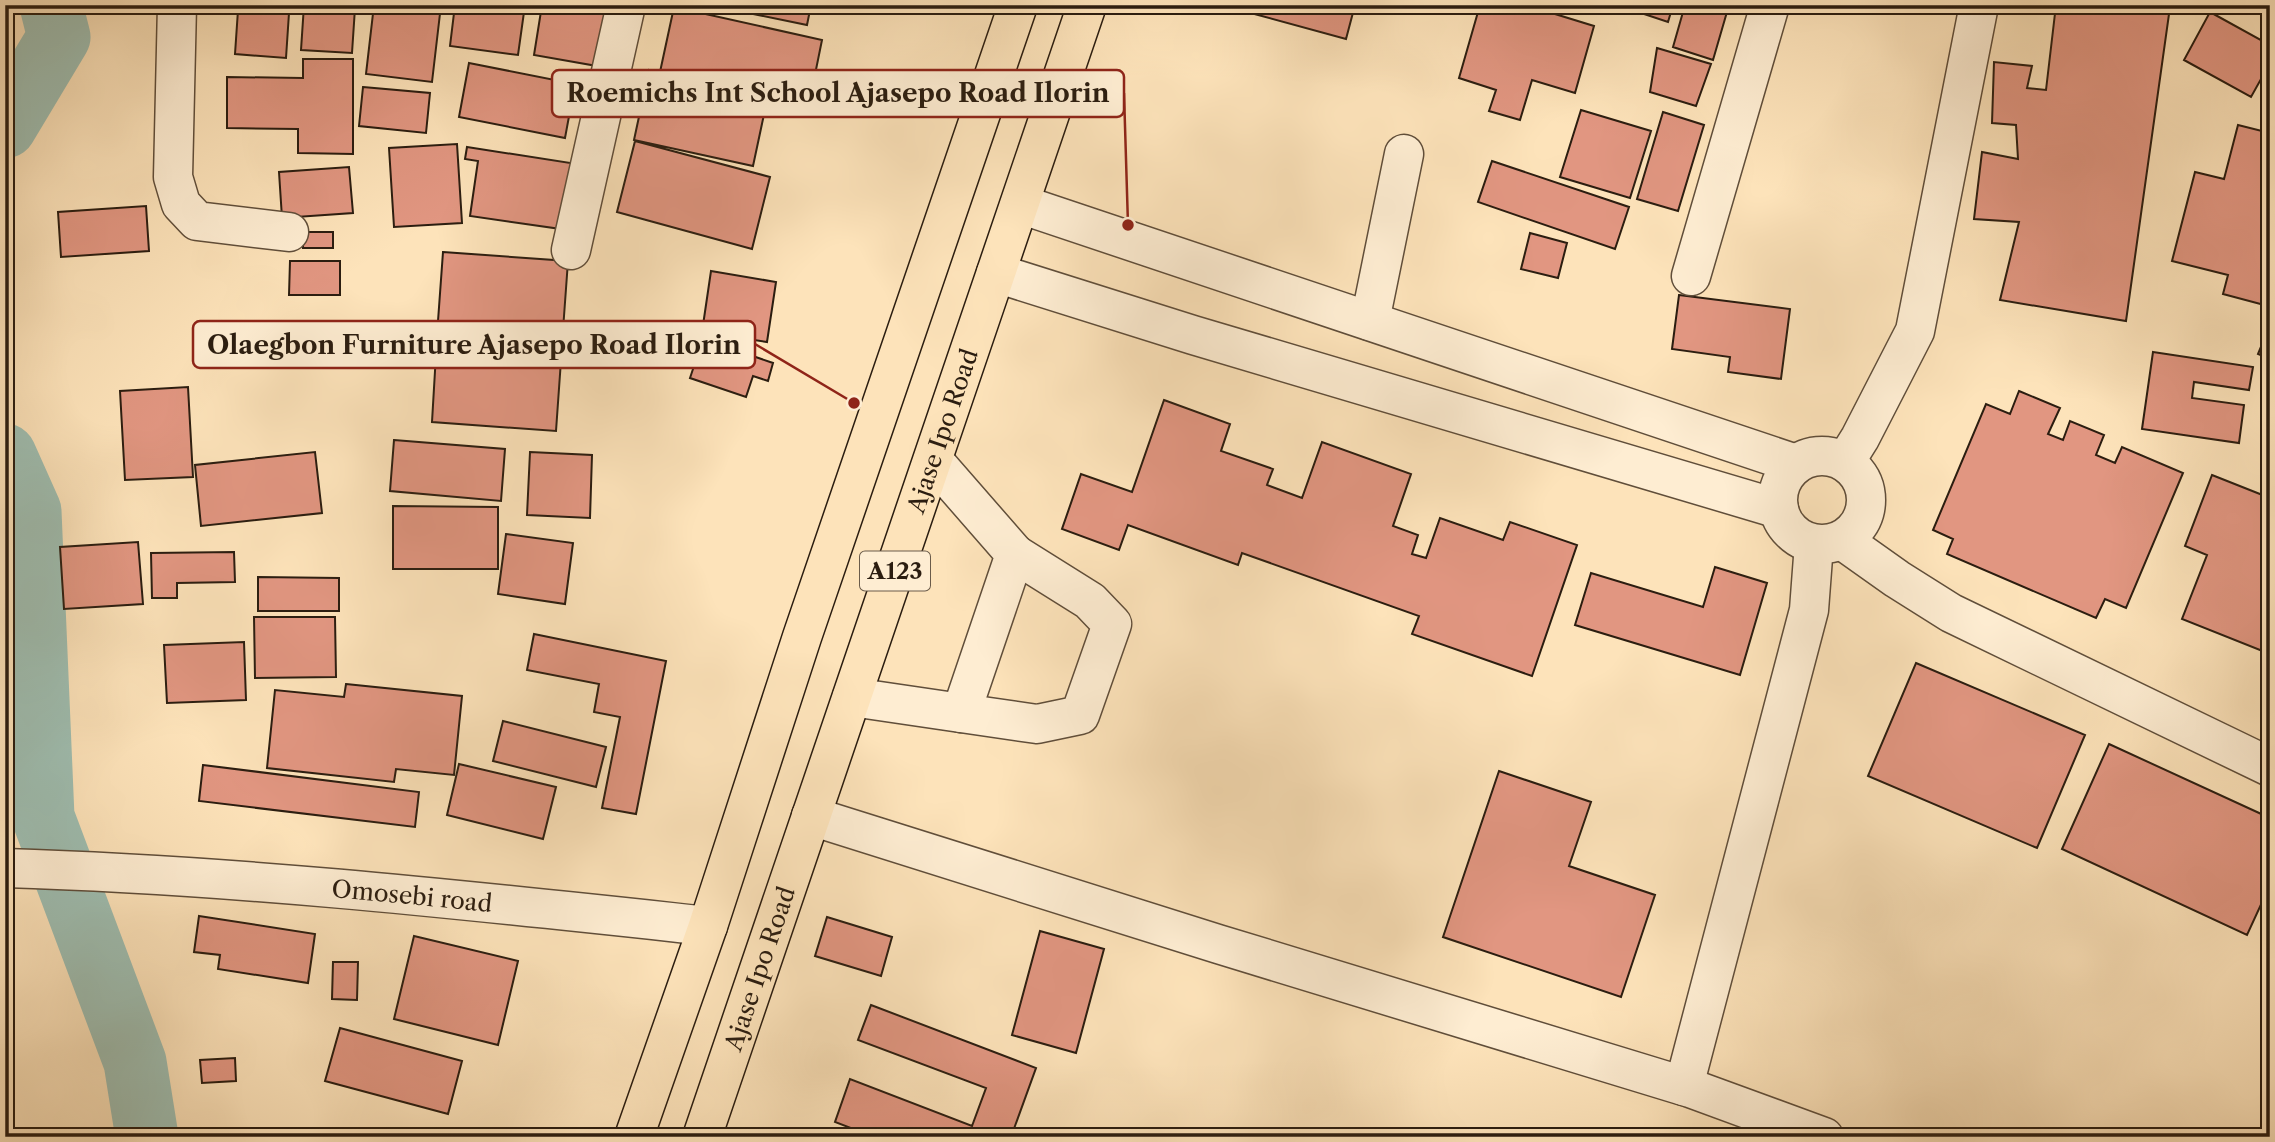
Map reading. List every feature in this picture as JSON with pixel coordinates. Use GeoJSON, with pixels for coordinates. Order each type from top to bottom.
{"type":"FeatureCollection","features":[{"type":"Feature","properties":{"kind":"highway","name":"A123"},"geometry":{"type":"LineString","coordinates":[[634,1137],[708,926],[806,623],[1018,5]]}},
{"type":"Feature","properties":{"kind":"highway","name":"Ajase Ipo Road"},"geometry":{"type":"LineString","coordinates":[[702,1137],[1087,5]]}},
{"type":"Feature","properties":{"kind":"street"},"geometry":{"type":"LineString","coordinates":[[177,5],[173,177],[181,204],[197,222],[289,232]]}},
{"type":"Feature","properties":{"kind":"street"},"geometry":{"type":"LineString","coordinates":[[570,250],[626,5]]}},
{"type":"Feature","properties":{"kind":"street"},"geometry":{"type":"LineString","coordinates":[[1691,276],[1770,5]]}},
{"type":"Feature","properties":{"kind":"street"},"geometry":{"type":"LineString","coordinates":[[1845,462],[1915,331],[1979,5]]}},
{"type":"Feature","properties":{"kind":"street"},"geometry":{"type":"LineString","coordinates":[[1370,321],[1404,153]]}},
{"type":"Feature","properties":{"kind":"street"},"geometry":{"type":"LineString","coordinates":[[1020,204],[1796,464]]}},
{"type":"Feature","properties":{"kind":"street"},"geometry":{"type":"LineString","coordinates":[[996,273],[1193,335],[1779,509]]}},
{"type":"Feature","properties":{"kind":"street"},"geometry":{"type":"LineString","coordinates":[[1684,1086],[1828,542],[1857,528],[1865,511],[1866,493],[1859,475],[1845,462],[1829,456],[1812,456],[1796,464],[1784,476],[1778,492],[1779,509],[1786,526],[1798,538],[1828,542],[1951,612],[2270,767]]}},
{"type":"Feature","properties":{"kind":"street"},"geometry":{"type":"LineString","coordinates":[[852,697],[1037,724],[1080,715],[1112,624],[1090,601],[1015,554],[933,460]]}},
{"type":"Feature","properties":{"kind":"street"},"geometry":{"type":"LineString","coordinates":[[961,713],[1015,554]]}},
{"type":"Feature","properties":{"kind":"street"},"geometry":{"type":"LineString","coordinates":[[811,816],[1684,1086],[1824,1137]]}},
{"type":"Feature","properties":{"kind":"street","name":"Omosebi road"},"geometry":{"type":"LineString","coordinates":[[5,868],[116,871],[399,894],[708,926]]}},
{"type":"Feature","properties":{"kind":"building"},"geometry":{"type":"Polygon","coordinates":[[[304,5],[355,8],[352,53],[301,50],[304,5]]]}},
{"type":"Feature","properties":{"kind":"building"},"geometry":{"type":"Polygon","coordinates":[[[374,5],[441,5],[432,82],[366,74],[374,5]]]}},
{"type":"Feature","properties":{"kind":"building"},"geometry":{"type":"Polygon","coordinates":[[[455,5],[525,5],[518,55],[450,46],[455,5]]]}},
{"type":"Feature","properties":{"kind":"building"},"geometry":{"type":"Polygon","coordinates":[[[542,5],[608,5],[597,66],[534,55],[542,5]]]}},
{"type":"Feature","properties":{"kind":"building"},"geometry":{"type":"Polygon","coordinates":[[[709,5],[811,5],[807,25],[709,5]]]}},
{"type":"Feature","properties":{"kind":"building"},"geometry":{"type":"Polygon","coordinates":[[[1249,5],[1355,5],[1346,39],[1247,12],[1249,5]]]}},
{"type":"Feature","properties":{"kind":"building"},"geometry":{"type":"Polygon","coordinates":[[[1480,5],[1557,5],[1555,14],[1594,26],[1575,93],[1532,80],[1520,120],[1489,111],[1496,90],[1459,78],[1480,5]]]}},
{"type":"Feature","properties":{"kind":"building"},"geometry":{"type":"Polygon","coordinates":[[[1617,5],[1673,5],[1668,22],[1617,5]]]}},
{"type":"Feature","properties":{"kind":"building"},"geometry":{"type":"Polygon","coordinates":[[[1685,5],[1729,5],[1713,60],[1673,47],[1685,5]]]}},
{"type":"Feature","properties":{"kind":"building"},"geometry":{"type":"Polygon","coordinates":[[[2056,5],[2170,7],[2126,321],[2000,300],[2019,222],[1974,219],[1982,152],[2018,159],[2016,125],[1992,123],[1994,62],[2032,66],[2027,88],[2046,90],[2056,5]]]}},
{"type":"Feature","properties":{"kind":"building"},"geometry":{"type":"Polygon","coordinates":[[[674,7],[822,40],[807,114],[766,105],[753,166],[634,140],[649,70],[660,72],[674,7]]]}},
{"type":"Feature","properties":{"kind":"building"},"geometry":{"type":"Polygon","coordinates":[[[238,10],[289,13],[286,58],[235,54],[238,10]]]}},
{"type":"Feature","properties":{"kind":"building"},"geometry":{"type":"Polygon","coordinates":[[[2210,12],[2270,45],[2270,63],[2251,97],[2184,60],[2210,12]]]}},
{"type":"Feature","properties":{"kind":"building"},"geometry":{"type":"Polygon","coordinates":[[[1657,48],[1711,64],[1696,106],[1650,92],[1657,48]]]}},
{"type":"Feature","properties":{"kind":"building"},"geometry":{"type":"Polygon","coordinates":[[[303,59],[353,59],[353,154],[298,153],[298,129],[227,128],[227,77],[303,78],[303,59]]]}},
{"type":"Feature","properties":{"kind":"building"},"geometry":{"type":"Polygon","coordinates":[[[469,63],[575,84],[565,138],[459,117],[469,63]]]}},
{"type":"Feature","properties":{"kind":"building"},"geometry":{"type":"Polygon","coordinates":[[[363,87],[430,93],[426,133],[359,126],[363,87]]]}},
{"type":"Feature","properties":{"kind":"building"},"geometry":{"type":"Polygon","coordinates":[[[1581,110],[1651,131],[1630,198],[1560,177],[1581,110]]]}},
{"type":"Feature","properties":{"kind":"building"},"geometry":{"type":"Polygon","coordinates":[[[1663,112],[1704,125],[1678,211],[1637,199],[1663,112]]]}},
{"type":"Feature","properties":{"kind":"building"},"geometry":{"type":"Polygon","coordinates":[[[2238,125],[2270,133],[2270,181],[2267,193],[2270,194],[2268,306],[2223,294],[2228,275],[2172,261],[2195,172],[2224,179],[2238,125]]]}},
{"type":"Feature","properties":{"kind":"building"},"geometry":{"type":"Polygon","coordinates":[[[635,141],[770,177],[752,249],[617,212],[635,141]]]}},
{"type":"Feature","properties":{"kind":"building"},"geometry":{"type":"Polygon","coordinates":[[[457,144],[462,223],[394,227],[389,148],[457,144]]]}},
{"type":"Feature","properties":{"kind":"building"},"geometry":{"type":"Polygon","coordinates":[[[467,147],[577,164],[568,230],[470,216],[478,161],[465,159],[467,147]]]}},
{"type":"Feature","properties":{"kind":"building"},"geometry":{"type":"Polygon","coordinates":[[[1492,161],[1629,207],[1615,249],[1478,202],[1492,161]]]}},
{"type":"Feature","properties":{"kind":"building"},"geometry":{"type":"Polygon","coordinates":[[[349,167],[353,213],[282,218],[279,172],[349,167]]]}},
{"type":"Feature","properties":{"kind":"building"},"geometry":{"type":"Polygon","coordinates":[[[146,206],[149,251],[61,257],[58,212],[146,206]]]}},
{"type":"Feature","properties":{"kind":"building"},"geometry":{"type":"Polygon","coordinates":[[[303,232],[333,232],[333,248],[303,248],[303,232]]]}},
{"type":"Feature","properties":{"kind":"building"},"geometry":{"type":"Polygon","coordinates":[[[1530,233],[1567,243],[1558,278],[1521,269],[1530,233]]]}},
{"type":"Feature","properties":{"kind":"building"},"geometry":{"type":"Polygon","coordinates":[[[443,252],[568,261],[563,330],[438,321],[443,252]]]}},
{"type":"Feature","properties":{"kind":"building"},"geometry":{"type":"Polygon","coordinates":[[[290,261],[340,261],[340,295],[289,295],[290,261]]]}},
{"type":"Feature","properties":{"kind":"building"},"geometry":{"type":"Polygon","coordinates":[[[711,271],[776,282],[767,342],[702,332],[711,271]]]}},
{"type":"Feature","properties":{"kind":"building"},"geometry":{"type":"Polygon","coordinates":[[[1679,295],[1790,309],[1781,379],[1728,372],[1730,357],[1672,349],[1679,295]]]}},
{"type":"Feature","properties":{"kind":"building"},"geometry":{"type":"Polygon","coordinates":[[[2270,325],[2270,359],[2258,354],[2270,325]]]}},
{"type":"Feature","properties":{"kind":"building"},"geometry":{"type":"Polygon","coordinates":[[[437,337],[562,346],[556,431],[432,422],[437,337]]]}},
{"type":"Feature","properties":{"kind":"building"},"geometry":{"type":"Polygon","coordinates":[[[703,339],[773,363],[768,381],[753,376],[746,397],[690,378],[703,339]]]}},
{"type":"Feature","properties":{"kind":"building"},"geometry":{"type":"Polygon","coordinates":[[[2153,352],[2253,367],[2249,390],[2194,382],[2192,398],[2244,405],[2239,443],[2142,429],[2153,352]]]}},
{"type":"Feature","properties":{"kind":"building"},"geometry":{"type":"Polygon","coordinates":[[[188,387],[193,477],[125,480],[120,391],[188,387]]]}},
{"type":"Feature","properties":{"kind":"building"},"geometry":{"type":"Polygon","coordinates":[[[2019,391],[2060,408],[2048,434],[2063,440],[2070,421],[2104,435],[2096,455],[2115,463],[2122,447],[2183,473],[2126,608],[2105,599],[2096,618],[1947,554],[1953,539],[1933,530],[1986,404],[2010,414],[2019,391]]]}},
{"type":"Feature","properties":{"kind":"building"},"geometry":{"type":"Polygon","coordinates":[[[1164,400],[1230,424],[1221,451],[1273,469],[1267,485],[1302,498],[1322,442],[1411,474],[1393,526],[1418,535],[1412,554],[1426,558],[1440,518],[1503,540],[1510,522],[1577,545],[1532,676],[1412,634],[1419,616],[1242,553],[1238,565],[1128,525],[1119,550],[1062,529],[1081,474],[1132,492],[1164,400]]]}},
{"type":"Feature","properties":{"kind":"building"},"geometry":{"type":"Polygon","coordinates":[[[394,440],[505,449],[501,501],[390,491],[394,440]]]}},
{"type":"Feature","properties":{"kind":"building"},"geometry":{"type":"Polygon","coordinates":[[[315,452],[322,513],[201,526],[195,465],[315,452]]]}},
{"type":"Feature","properties":{"kind":"building"},"geometry":{"type":"Polygon","coordinates":[[[530,452],[592,455],[590,518],[527,515],[530,452]]]}},
{"type":"Feature","properties":{"kind":"building"},"geometry":{"type":"Polygon","coordinates":[[[2212,475],[2270,498],[2270,654],[2182,619],[2207,555],[2185,546],[2212,475]]]}},
{"type":"Feature","properties":{"kind":"building"},"geometry":{"type":"Polygon","coordinates":[[[393,506],[498,507],[498,569],[393,569],[393,506]]]}},
{"type":"Feature","properties":{"kind":"building"},"geometry":{"type":"Polygon","coordinates":[[[506,534],[573,543],[565,604],[498,594],[506,534]]]}},
{"type":"Feature","properties":{"kind":"building"},"geometry":{"type":"Polygon","coordinates":[[[138,542],[143,604],[64,609],[60,547],[138,542]]]}},
{"type":"Feature","properties":{"kind":"building"},"geometry":{"type":"Polygon","coordinates":[[[234,552],[235,582],[177,583],[177,598],[152,598],[151,553],[234,552]]]}},
{"type":"Feature","properties":{"kind":"building"},"geometry":{"type":"Polygon","coordinates":[[[1715,567],[1767,583],[1740,675],[1575,625],[1591,573],[1703,607],[1715,567]]]}},
{"type":"Feature","properties":{"kind":"building"},"geometry":{"type":"Polygon","coordinates":[[[258,577],[339,578],[339,611],[258,611],[258,577]]]}},
{"type":"Feature","properties":{"kind":"building"},"geometry":{"type":"Polygon","coordinates":[[[254,617],[335,617],[336,677],[255,678],[254,617]]]}},
{"type":"Feature","properties":{"kind":"building"},"geometry":{"type":"Polygon","coordinates":[[[534,634],[666,661],[636,814],[602,808],[620,717],[594,712],[599,684],[527,670],[534,634]]]}},
{"type":"Feature","properties":{"kind":"building"},"geometry":{"type":"Polygon","coordinates":[[[244,642],[246,700],[167,703],[164,645],[244,642]]]}},
{"type":"Feature","properties":{"kind":"building"},"geometry":{"type":"Polygon","coordinates":[[[1916,663],[2085,735],[2037,848],[1868,776],[1916,663]]]}},
{"type":"Feature","properties":{"kind":"building"},"geometry":{"type":"Polygon","coordinates":[[[346,684],[462,696],[454,775],[396,769],[394,782],[267,768],[275,690],[344,697],[346,684]]]}},
{"type":"Feature","properties":{"kind":"building"},"geometry":{"type":"Polygon","coordinates":[[[503,721],[606,747],[596,787],[493,761],[503,721]]]}},
{"type":"Feature","properties":{"kind":"building"},"geometry":{"type":"Polygon","coordinates":[[[2109,744],[2270,818],[2270,885],[2247,935],[2062,849],[2109,744]]]}},
{"type":"Feature","properties":{"kind":"building"},"geometry":{"type":"Polygon","coordinates":[[[459,764],[556,787],[543,839],[447,815],[459,764]]]}},
{"type":"Feature","properties":{"kind":"building"},"geometry":{"type":"Polygon","coordinates":[[[203,765],[419,792],[415,827],[199,801],[203,765]]]}},
{"type":"Feature","properties":{"kind":"building"},"geometry":{"type":"Polygon","coordinates":[[[1499,771],[1591,802],[1569,866],[1655,895],[1621,997],[1443,937],[1499,771]]]}},
{"type":"Feature","properties":{"kind":"building"},"geometry":{"type":"Polygon","coordinates":[[[199,916],[315,934],[308,983],[218,969],[220,955],[194,952],[199,916]]]}},
{"type":"Feature","properties":{"kind":"building"},"geometry":{"type":"Polygon","coordinates":[[[827,917],[892,937],[881,976],[815,956],[827,917]]]}},
{"type":"Feature","properties":{"kind":"building"},"geometry":{"type":"Polygon","coordinates":[[[1040,931],[1104,949],[1076,1053],[1012,1035],[1040,931]]]}},
{"type":"Feature","properties":{"kind":"building"},"geometry":{"type":"Polygon","coordinates":[[[414,936],[518,961],[498,1045],[394,1019],[414,936]]]}},
{"type":"Feature","properties":{"kind":"building"},"geometry":{"type":"Polygon","coordinates":[[[333,962],[358,962],[357,1000],[332,999],[333,962]]]}},
{"type":"Feature","properties":{"kind":"building"},"geometry":{"type":"Polygon","coordinates":[[[871,1005],[1036,1068],[1011,1137],[874,1137],[835,1122],[850,1079],[972,1126],[986,1088],[858,1040],[871,1005]]]}},
{"type":"Feature","properties":{"kind":"building"},"geometry":{"type":"Polygon","coordinates":[[[340,1028],[462,1061],[448,1114],[325,1081],[340,1028]]]}},
{"type":"Feature","properties":{"kind":"building"},"geometry":{"type":"Polygon","coordinates":[[[235,1058],[236,1081],[202,1083],[200,1060],[235,1058]]]}},
{"type":"Feature","properties":{"kind":"waterway"},"geometry":{"type":"LineString","coordinates":[[5,127],[59,37],[51,5]]}},
{"type":"Feature","properties":{"kind":"waterway"},"geometry":{"type":"LineString","coordinates":[[5,455],[30,511],[43,817],[135,1062],[147,1137]]}},
{"type":"Feature","properties":{"kind":"place","name":"Roemichs Int School Ajasepo Road Ilorin"},"geometry":{"type":"Point","coordinates":[1128,225]}},
{"type":"Feature","properties":{"kind":"place","name":"Olaegbon Furniture Ajasepo Road Ilorin"},"geometry":{"type":"Point","coordinates":[854,403]}}]}
